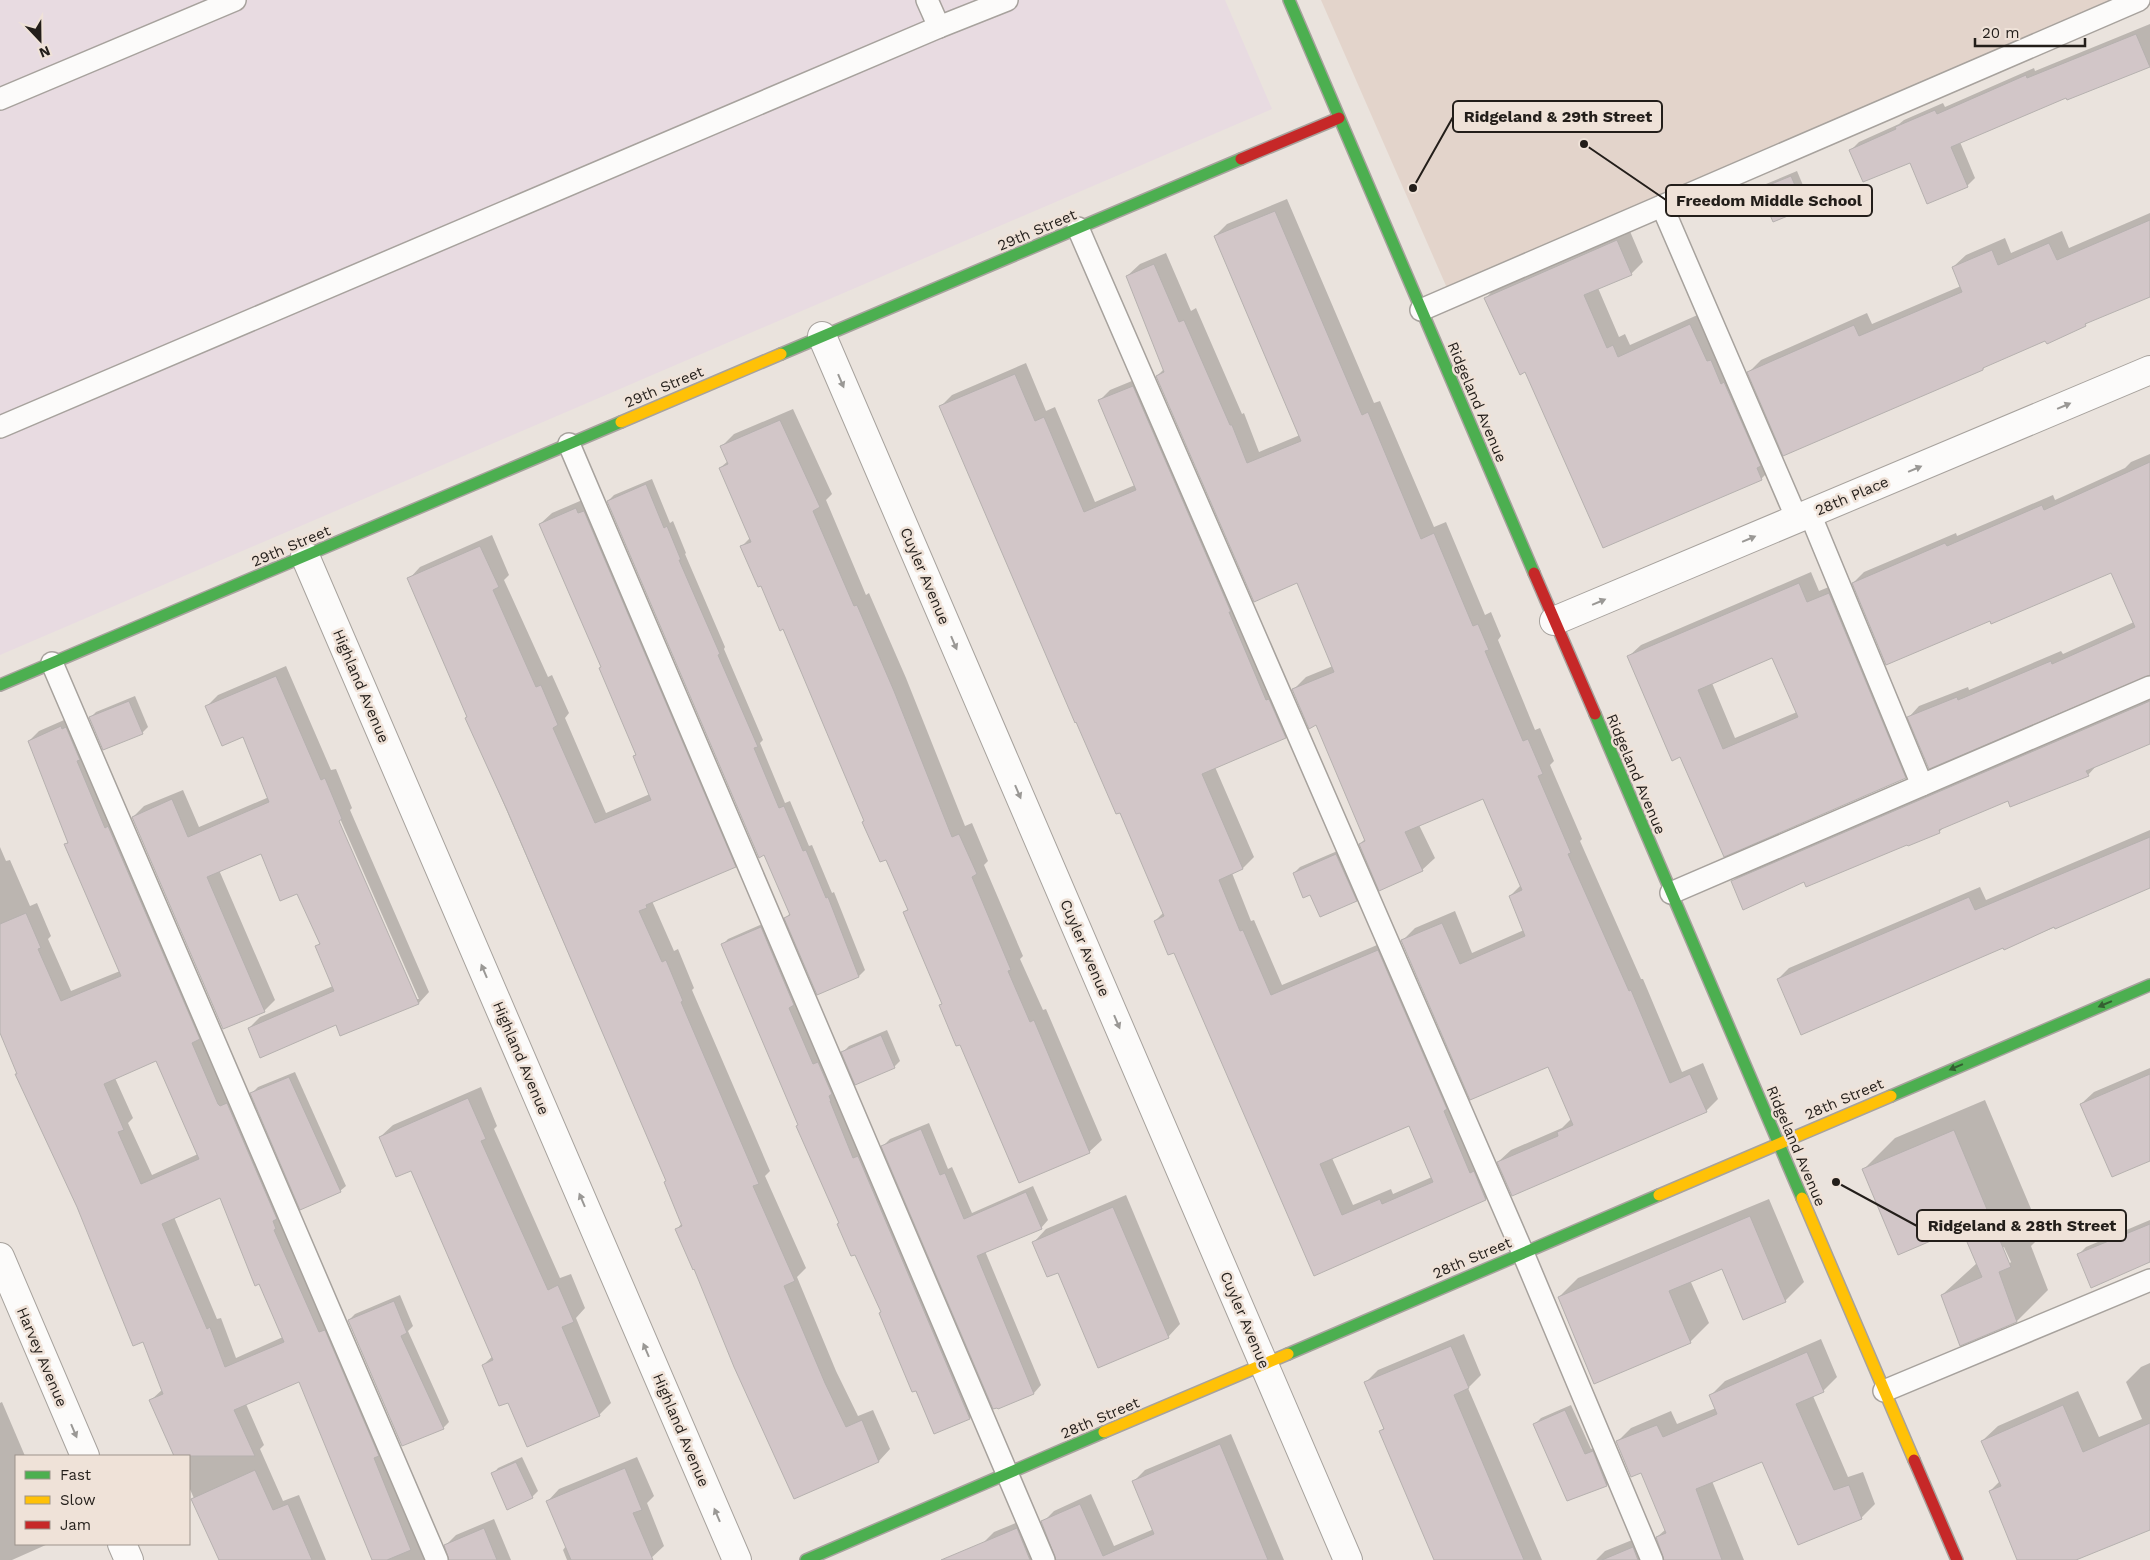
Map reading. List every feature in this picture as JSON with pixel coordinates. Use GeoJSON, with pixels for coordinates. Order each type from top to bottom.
{"type":"FeatureCollection","features":[{"type":"Feature","properties":{"kind":"street","name":"Ridgeland Avenue"},"geometry":{"type":"LineString","coordinates":[[1288,0],[1957,1560]]}},
{"type":"Feature","properties":{"kind":"street","name":"29th Street"},"geometry":{"type":"LineString","coordinates":[[0,685],[1339,118]]}},
{"type":"Feature","properties":{"kind":"street","name":"Cuyler Avenue"},"geometry":{"type":"LineString","coordinates":[[822,336],[1348,1560]]}},
{"type":"Feature","properties":{"kind":"street","name":"28th Place"},"geometry":{"type":"LineString","coordinates":[[1554,621],[2150,370]]}},
{"type":"Feature","properties":{"kind":"street","name":"Highland Avenue"},"geometry":{"type":"LineString","coordinates":[[306,556],[737,1560]]}},
{"type":"Feature","properties":{"kind":"street","name":"28th Street"},"geometry":{"type":"LineString","coordinates":[[806,1560],[2150,985]]}},
{"type":"Feature","properties":{"kind":"street","name":"Harvey Avenue"},"geometry":{"type":"LineString","coordinates":[[0,1257],[85,1455]]}},
{"type":"Feature","properties":{"kind":"street"},"geometry":{"type":"LineString","coordinates":[[122,1545],[129,1560]]}},
{"type":"Feature","properties":{"kind":"lane"},"geometry":{"type":"LineString","coordinates":[[0,98],[235,0]]}},
{"type":"Feature","properties":{"kind":"lane"},"geometry":{"type":"LineString","coordinates":[[927,0],[939,27]]}},
{"type":"Feature","properties":{"kind":"lane"},"geometry":{"type":"LineString","coordinates":[[0,427],[939,27],[1007,0]]}},
{"type":"Feature","properties":{"kind":"lane"},"geometry":{"type":"LineString","coordinates":[[1421,310],[2139,0]]}},
{"type":"Feature","properties":{"kind":"lane"},"geometry":{"type":"LineString","coordinates":[[1662,206],[1803,516],[1922,785]]}},
{"type":"Feature","properties":{"kind":"lane"},"geometry":{"type":"LineString","coordinates":[[1078,228],[1523,1253],[1652,1560]]}},
{"type":"Feature","properties":{"kind":"lane"},"geometry":{"type":"LineString","coordinates":[[569,444],[1044,1560]]}},
{"type":"Feature","properties":{"kind":"lane"},"geometry":{"type":"LineString","coordinates":[[52,663],[437,1560]]}},
{"type":"Feature","properties":{"kind":"lane"},"geometry":{"type":"LineString","coordinates":[[1671,893],[2150,688]]}},
{"type":"Feature","properties":{"kind":"lane"},"geometry":{"type":"LineString","coordinates":[[1884,1391],[2150,1280]]}},
{"type":"Feature","properties":{"kind":"shaded area"},"geometry":{"type":"Polygon","coordinates":[[[0,0],[1225,0],[1272,109],[0,655],[0,0]]]}},
{"type":"Feature","properties":{"kind":"shaded area"},"geometry":{"type":"Polygon","coordinates":[[[1321,0],[2121,0],[1447,288],[1321,0]]]}},
{"type":"Feature","properties":{"kind":"building"},"geometry":{"type":"Polygon","coordinates":[[[2136,34],[2150,67],[2067,100],[2066,98],[1951,147],[1968,187],[1927,204],[1910,163],[1863,182],[1849,150],[1935,110],[1937,114],[2026,75],[2027,78],[2136,34]]]}},
{"type":"Feature","properties":{"kind":"building"},"geometry":{"type":"Polygon","coordinates":[[[1791,176],[1805,209],[1773,222],[1759,189],[1791,176]]]}},
{"type":"Feature","properties":{"kind":"building"},"geometry":{"type":"Polygon","coordinates":[[[1275,211],[1362,415],[1368,412],[1421,539],[1434,533],[1473,626],[1478,624],[1489,650],[1485,651],[1523,741],[1528,739],[1543,774],[1538,776],[1571,853],[1568,854],[1629,991],[1631,990],[1670,1083],[1690,1074],[1707,1112],[1512,1196],[1497,1162],[1558,1136],[1557,1132],[1573,1125],[1548,1067],[1470,1100],[1401,940],[1442,923],[1460,964],[1525,936],[1509,896],[1522,890],[1483,799],[1405,832],[1423,871],[1379,891],[1359,844],[1365,841],[1316,725],[1309,729],[1292,689],[1334,672],[1297,583],[1254,602],[1156,376],[1164,372],[1126,276],[1154,264],[1179,322],[1184,320],[1230,425],[1232,425],[1247,463],[1301,441],[1214,236],[1275,211]]]}},
{"type":"Feature","properties":{"kind":"building"},"geometry":{"type":"Polygon","coordinates":[[[2150,220],[2150,297],[2085,324],[2086,326],[2047,344],[2045,341],[1983,368],[1983,370],[1783,456],[1747,372],[1854,325],[1859,336],[1962,292],[1952,267],[1992,250],[1998,265],[2049,243],[2057,260],[2150,220]]]}},
{"type":"Feature","properties":{"kind":"building"},"geometry":{"type":"Polygon","coordinates":[[[1617,240],[1632,275],[1584,295],[1607,348],[1613,345],[1618,357],[1690,324],[1707,361],[1711,360],[1721,384],[1724,382],[1761,466],[1757,468],[1762,480],[1603,548],[1525,372],[1520,375],[1484,298],[1617,240]]]}},
{"type":"Feature","properties":{"kind":"building"},"geometry":{"type":"Polygon","coordinates":[[[1015,374],[1035,421],[1044,417],[1084,512],[1136,490],[1098,400],[1133,386],[1231,612],[1229,612],[1266,700],[1269,699],[1286,738],[1202,774],[1243,869],[1219,880],[1240,931],[1243,930],[1271,995],[1378,950],[1447,1109],[1444,1111],[1470,1173],[1474,1171],[1486,1200],[1314,1276],[1174,953],[1168,955],[1154,921],[1164,916],[1120,813],[1116,814],[1075,723],[939,406],[1015,374]],[[1409,1126],[1320,1164],[1342,1215],[1380,1199],[1382,1204],[1433,1182],[1409,1126]]]}},
{"type":"Feature","properties":{"kind":"building"},"geometry":{"type":"Polygon","coordinates":[[[780,420],[820,507],[813,511],[854,606],[857,605],[894,691],[952,837],[959,834],[977,874],[972,877],[1011,970],[1008,971],[1030,1022],[1034,1020],[1090,1153],[1019,1183],[960,1045],[956,1046],[939,1005],[942,1004],[903,912],[908,910],[886,860],[880,862],[783,629],[780,631],[761,586],[758,587],[740,546],[751,542],[719,468],[728,464],[720,446],[780,420]]]}},
{"type":"Feature","properties":{"kind":"building"},"geometry":{"type":"Polygon","coordinates":[[[2150,462],[2150,675],[1929,769],[1907,717],[1957,697],[1958,700],[2051,661],[2052,664],[2135,627],[2111,573],[1991,624],[1990,621],[1886,665],[1852,583],[1945,543],[1947,546],[2042,505],[2044,510],[2150,462]]]}},
{"type":"Feature","properties":{"kind":"building"},"geometry":{"type":"Polygon","coordinates":[[[646,484],[664,528],[667,526],[681,560],[679,560],[720,654],[718,655],[758,747],[754,748],[779,808],[784,806],[803,851],[806,850],[826,898],[828,897],[859,977],[817,995],[784,918],[790,915],[764,855],[759,858],[607,501],[646,484]]]}},
{"type":"Feature","properties":{"kind":"building"},"geometry":{"type":"Polygon","coordinates":[[[576,508],[578,513],[584,511],[736,867],[646,905],[647,908],[639,911],[662,962],[666,960],[683,1001],[681,1002],[759,1184],[753,1186],[795,1281],[784,1286],[825,1383],[846,1427],[862,1420],[879,1462],[794,1499],[734,1367],[694,1269],[675,1229],[682,1226],[664,1182],[666,1181],[507,810],[465,718],[467,717],[407,578],[480,546],[499,587],[493,590],[536,687],[541,685],[558,725],[553,728],[595,823],[651,800],[633,756],[636,755],[599,668],[601,667],[539,524],[576,508]]]}},
{"type":"Feature","properties":{"kind":"building"},"geometry":{"type":"Polygon","coordinates":[[[1799,583],[1807,602],[1829,593],[1906,778],[1724,857],[1680,757],[1672,761],[1627,656],[1799,583]],[[1772,658],[1698,690],[1723,749],[1798,717],[1772,658]]]}},
{"type":"Feature","properties":{"kind":"building"},"geometry":{"type":"Polygon","coordinates":[[[276,676],[321,780],[325,778],[342,819],[339,821],[419,1004],[340,1036],[336,1025],[260,1058],[248,1028],[334,991],[315,946],[320,944],[297,894],[280,901],[261,854],[207,877],[265,1012],[223,1029],[132,817],[172,799],[188,837],[269,802],[243,737],[222,746],[205,706],[276,676]]]}},
{"type":"Feature","properties":{"kind":"building"},"geometry":{"type":"Polygon","coordinates":[[[129,701],[143,734],[103,750],[89,717],[129,701]]]}},
{"type":"Feature","properties":{"kind":"building"},"geometry":{"type":"Polygon","coordinates":[[[2150,701],[2150,744],[2086,771],[2089,776],[2010,807],[2008,801],[1939,830],[1940,833],[1806,887],[1804,882],[1743,910],[1731,881],[2150,701]]]}},
{"type":"Feature","properties":{"kind":"building"},"geometry":{"type":"Polygon","coordinates":[[[61,726],[62,729],[66,727],[80,760],[77,761],[105,828],[108,826],[200,1039],[192,1043],[218,1104],[220,1106],[227,1103],[277,1219],[273,1221],[276,1229],[274,1230],[319,1332],[325,1330],[379,1456],[374,1458],[411,1550],[387,1560],[372,1560],[299,1382],[234,1410],[255,1456],[174,1455],[149,1400],[163,1394],[143,1342],[133,1346],[77,1207],[15,1074],[17,1074],[0,1033],[0,924],[26,913],[41,948],[38,949],[61,1001],[121,976],[64,844],[68,843],[28,741],[61,726]],[[156,1061],[104,1084],[124,1130],[118,1132],[141,1184],[199,1159],[156,1061]],[[220,1198],[162,1224],[207,1329],[210,1327],[225,1367],[284,1342],[259,1284],[255,1286],[220,1198]]]}},
{"type":"Feature","properties":{"kind":"building"},"geometry":{"type":"Polygon","coordinates":[[[2150,837],[2150,888],[2055,929],[2054,927],[2004,950],[2003,948],[1801,1035],[1777,979],[1969,897],[1975,910],[2150,837]]]}},
{"type":"Feature","properties":{"kind":"building"},"geometry":{"type":"Polygon","coordinates":[[[1336,854],[1357,901],[1320,917],[1310,895],[1303,898],[1293,873],[1336,854]]]}},
{"type":"Feature","properties":{"kind":"building"},"geometry":{"type":"Polygon","coordinates":[[[761,927],[794,1005],[789,1008],[813,1064],[818,1062],[832,1094],[829,1096],[830,1101],[853,1158],[858,1156],[970,1419],[934,1434],[916,1391],[912,1392],[879,1313],[881,1312],[855,1255],[851,1256],[837,1224],[839,1223],[796,1126],[798,1125],[721,944],[761,927]]]}},
{"type":"Feature","properties":{"kind":"building"},"geometry":{"type":"Polygon","coordinates":[[[881,1035],[895,1068],[855,1085],[841,1052],[881,1035]]]}},
{"type":"Feature","properties":{"kind":"building"},"geometry":{"type":"Polygon","coordinates":[[[2150,1074],[2150,1161],[2112,1177],[2080,1104],[2150,1074]]]}},
{"type":"Feature","properties":{"kind":"building"},"geometry":{"type":"Polygon","coordinates":[[[289,1077],[341,1192],[300,1210],[250,1093],[289,1077]]]}},
{"type":"Feature","properties":{"kind":"building"},"geometry":{"type":"Polygon","coordinates":[[[468,1098],[486,1139],[481,1141],[548,1290],[558,1285],[574,1322],[562,1327],[600,1416],[527,1447],[508,1403],[499,1406],[482,1365],[493,1360],[411,1171],[396,1177],[379,1137],[468,1098]]]}},
{"type":"Feature","properties":{"kind":"building"},"geometry":{"type":"Polygon","coordinates":[[[921,1129],[940,1175],[945,1173],[964,1219],[1026,1192],[1042,1229],[977,1256],[1034,1394],[998,1409],[993,1409],[881,1146],[921,1129]]]}},
{"type":"Feature","properties":{"kind":"building"},"geometry":{"type":"Polygon","coordinates":[[[1954,1130],[2011,1267],[1999,1272],[2017,1322],[1960,1346],[1941,1295],[1982,1277],[1961,1228],[1898,1255],[1862,1169],[1954,1130]]]}},
{"type":"Feature","properties":{"kind":"building"},"geometry":{"type":"Polygon","coordinates":[[[1113,1207],[1169,1338],[1098,1368],[1058,1273],[1047,1277],[1032,1242],[1113,1207]]]}},
{"type":"Feature","properties":{"kind":"building"},"geometry":{"type":"Polygon","coordinates":[[[1750,1216],[1786,1302],[1743,1320],[1722,1269],[1669,1291],[1691,1343],[1594,1384],[1558,1297],[1750,1216]]]}},
{"type":"Feature","properties":{"kind":"building"},"geometry":{"type":"Polygon","coordinates":[[[2150,1224],[2150,1262],[2091,1288],[2077,1254],[2150,1224]]]}},
{"type":"Feature","properties":{"kind":"building"},"geometry":{"type":"Polygon","coordinates":[[[394,1301],[407,1333],[401,1336],[444,1429],[402,1446],[348,1320],[394,1301]]]}},
{"type":"Feature","properties":{"kind":"building"},"geometry":{"type":"Polygon","coordinates":[[[1451,1346],[1469,1388],[1454,1395],[1524,1560],[1434,1560],[1379,1431],[1384,1429],[1364,1382],[1451,1346]]]}},
{"type":"Feature","properties":{"kind":"building"},"geometry":{"type":"Polygon","coordinates":[[[1807,1352],[1824,1392],[1796,1404],[1834,1490],[1849,1485],[1862,1519],[1798,1545],[1762,1462],[1696,1489],[1722,1560],[1664,1560],[1656,1537],[1666,1533],[1641,1473],[1631,1477],[1616,1441],[1657,1425],[1663,1437],[1717,1414],[1709,1395],[1807,1352]]]}},
{"type":"Feature","properties":{"kind":"building"},"geometry":{"type":"Polygon","coordinates":[[[2063,1405],[2083,1452],[2150,1423],[2150,1530],[2076,1560],[2017,1560],[1989,1491],[2001,1486],[1981,1441],[2063,1405]]]}},
{"type":"Feature","properties":{"kind":"building"},"geometry":{"type":"Polygon","coordinates":[[[1565,1410],[1585,1454],[1593,1451],[1607,1486],[1567,1501],[1533,1424],[1565,1410]]]}},
{"type":"Feature","properties":{"kind":"building"},"geometry":{"type":"Polygon","coordinates":[[[1220,1444],[1268,1560],[1056,1560],[1041,1521],[1080,1504],[1103,1556],[1154,1534],[1132,1481],[1220,1444]]]}},
{"type":"Feature","properties":{"kind":"building"},"geometry":{"type":"Polygon","coordinates":[[[516,1462],[533,1498],[507,1510],[491,1473],[516,1462]]]}},
{"type":"Feature","properties":{"kind":"building"},"geometry":{"type":"Polygon","coordinates":[[[625,1468],[642,1510],[633,1513],[653,1560],[571,1560],[546,1501],[625,1468]]]}},
{"type":"Feature","properties":{"kind":"building"},"geometry":{"type":"Polygon","coordinates":[[[255,1470],[273,1510],[288,1504],[312,1560],[219,1560],[191,1499],[255,1470]]]}},
{"type":"Feature","properties":{"kind":"building"},"geometry":{"type":"Polygon","coordinates":[[[484,1528],[497,1560],[449,1560],[444,1545],[484,1528]]]}},
{"type":"Feature","properties":{"kind":"building"},"geometry":{"type":"Polygon","coordinates":[[[1017,1528],[1030,1560],[941,1560],[1017,1528]]]}},
{"type":"Feature","properties":{"kind":"building"},"geometry":{"type":"Polygon","coordinates":[[[1633,1547],[1638,1560],[1602,1560],[1633,1547]]]}},
{"type":"Feature","properties":{"kind":"traffic: fast"},"geometry":{"type":"LineString","coordinates":[[1289,0],[1534,573]]}},
{"type":"Feature","properties":{"kind":"traffic: fast"},"geometry":{"type":"LineString","coordinates":[[781,354],[1241,159]]}},
{"type":"Feature","properties":{"kind":"traffic: fast"},"geometry":{"type":"LineString","coordinates":[[0,685],[621,422]]}},
{"type":"Feature","properties":{"kind":"traffic: fast"},"geometry":{"type":"LineString","coordinates":[[1595,714],[1802,1198]]}},
{"type":"Feature","properties":{"kind":"traffic: fast"},"geometry":{"type":"LineString","coordinates":[[1891,1096],[2150,985]]}},
{"type":"Feature","properties":{"kind":"traffic: fast"},"geometry":{"type":"LineString","coordinates":[[1288,1354],[1659,1195]]}},
{"type":"Feature","properties":{"kind":"traffic: fast"},"geometry":{"type":"LineString","coordinates":[[806,1560],[1104,1432]]}},
{"type":"Feature","properties":{"kind":"traffic: slow"},"geometry":{"type":"LineString","coordinates":[[621,422],[781,354]]}},
{"type":"Feature","properties":{"kind":"traffic: slow"},"geometry":{"type":"LineString","coordinates":[[1659,1195],[1891,1096]]}},
{"type":"Feature","properties":{"kind":"traffic: slow"},"geometry":{"type":"LineString","coordinates":[[1802,1198],[1914,1460]]}},
{"type":"Feature","properties":{"kind":"traffic: slow"},"geometry":{"type":"LineString","coordinates":[[1104,1432],[1288,1354]]}},
{"type":"Feature","properties":{"kind":"traffic: jam"},"geometry":{"type":"LineString","coordinates":[[1241,159],[1339,118]]}},
{"type":"Feature","properties":{"kind":"traffic: jam"},"geometry":{"type":"LineString","coordinates":[[1534,573],[1595,714]]}},
{"type":"Feature","properties":{"kind":"traffic: jam"},"geometry":{"type":"LineString","coordinates":[[1914,1460],[1957,1560]]}},
{"type":"Feature","properties":{"kind":"place","name":"Freedom Middle School"},"geometry":{"type":"Point","coordinates":[1584,144]}},
{"type":"Feature","properties":{"kind":"place","name":"Ridgeland & 29th Street"},"geometry":{"type":"Point","coordinates":[1413,188]}},
{"type":"Feature","properties":{"kind":"place","name":"Ridgeland & 28th Street"},"geometry":{"type":"Point","coordinates":[1836,1182]}}]}
